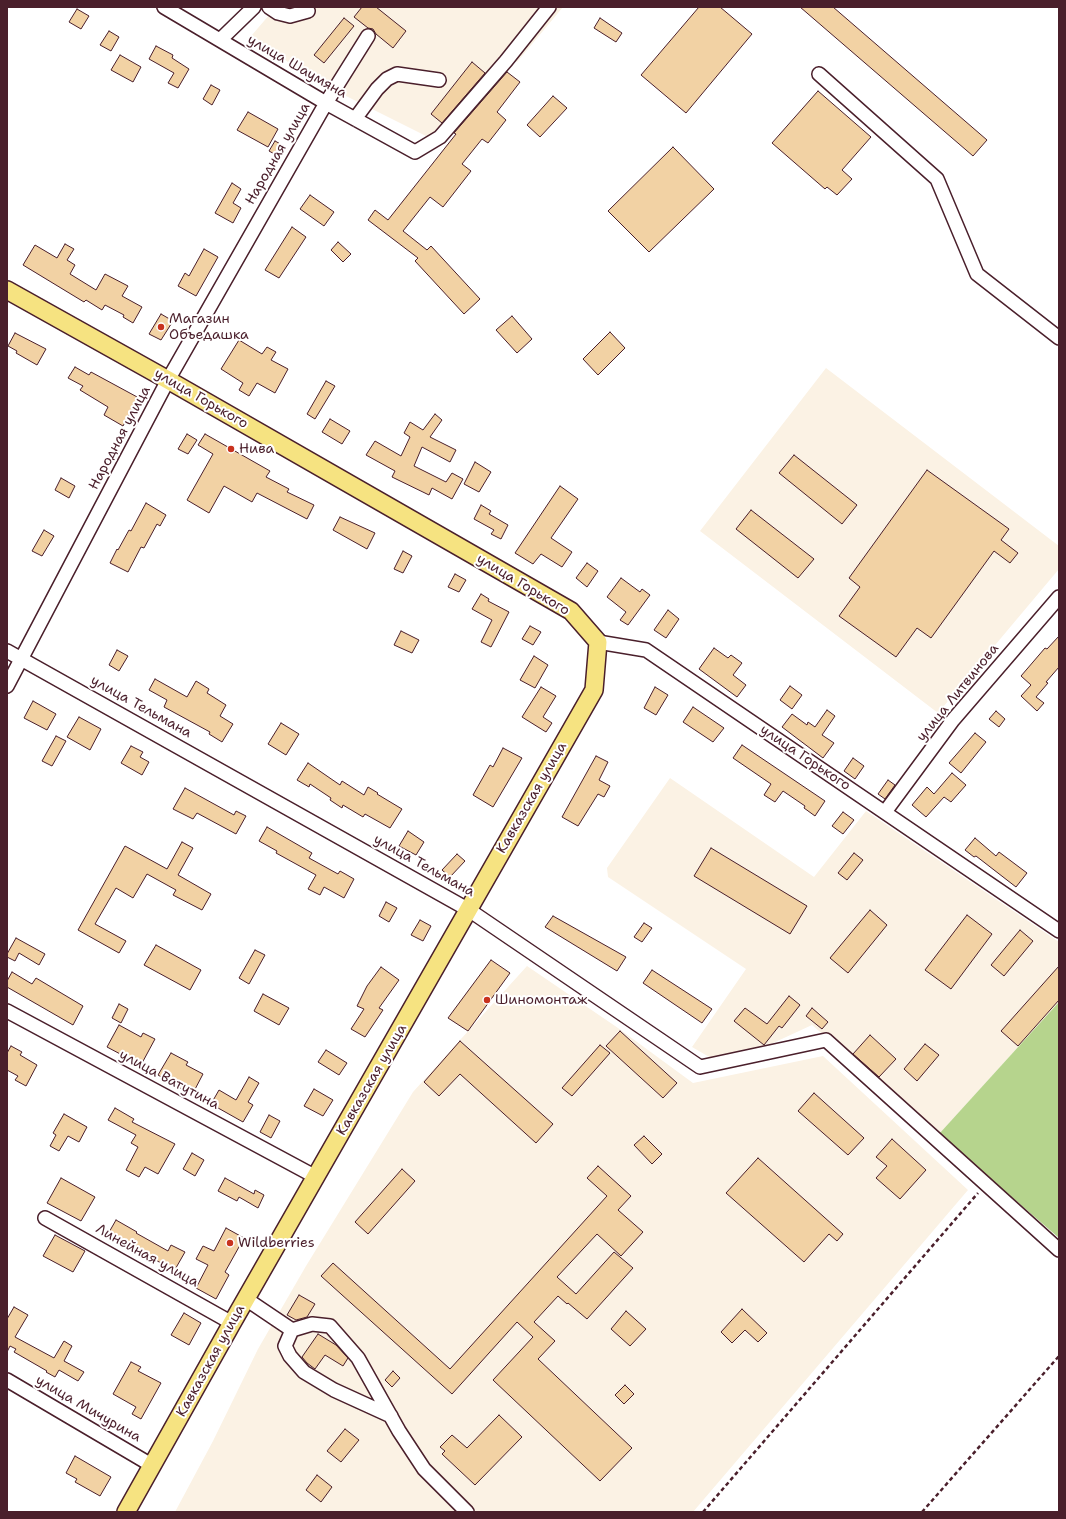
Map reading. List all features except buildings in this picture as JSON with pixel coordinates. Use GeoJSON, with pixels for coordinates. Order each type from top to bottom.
{"type":"FeatureCollection","features":[{"type":"Feature","properties":{"kind":"main road","name":"улица Горького"},"geometry":{"type":"LineString","coordinates":[[7,290],[168,380],[571,611],[598,642]]}},
{"type":"Feature","properties":{"kind":"main road","name":"Кавказская улица"},"geometry":{"type":"LineString","coordinates":[[126,1512],[232,1323],[594,690],[598,642]]}},
{"type":"Feature","properties":{"kind":"street","name":"улица Шаумяна"},"geometry":{"type":"LineString","coordinates":[[164,7],[326,103],[415,152],[440,137],[506,61],[549,7]]}},
{"type":"Feature","properties":{"kind":"street"},"geometry":{"type":"LineString","coordinates":[[220,40],[254,7]]}},
{"type":"Feature","properties":{"kind":"street"},"geometry":{"type":"LineString","coordinates":[[269,7],[278,13],[290,16],[308,11]]}},
{"type":"Feature","properties":{"kind":"street","name":"Народная улица"},"geometry":{"type":"LineString","coordinates":[[7,686],[168,380],[326,103],[368,36]]}},
{"type":"Feature","properties":{"kind":"street"},"geometry":{"type":"LineString","coordinates":[[355,119],[377,89],[387,79],[397,74],[439,80]]}},
{"type":"Feature","properties":{"kind":"street"},"geometry":{"type":"LineString","coordinates":[[819,74],[937,179],[977,274],[1059,338]]}},
{"type":"Feature","properties":{"kind":"street","name":"улица Литвинова"},"geometry":{"type":"LineString","coordinates":[[885,812],[953,720],[1059,597]]}},
{"type":"Feature","properties":{"kind":"street","name":"улица Горького"},"geometry":{"type":"LineString","coordinates":[[598,642],[646,650],[1059,931]]}},
{"type":"Feature","properties":{"kind":"street","name":"улица Тельмана"},"geometry":{"type":"LineString","coordinates":[[7,651],[469,910],[700,1067],[826,1040],[986,1183]]}},
{"type":"Feature","properties":{"kind":"street","name":"улица Ватутина"},"geometry":{"type":"LineString","coordinates":[[7,1011],[316,1177]]}},
{"type":"Feature","properties":{"kind":"street"},"geometry":{"type":"LineString","coordinates":[[986,1183],[1059,1250]]}},
{"type":"Feature","properties":{"kind":"street","name":"Линейная улица"},"geometry":{"type":"LineString","coordinates":[[45,1218],[232,1323]]}},
{"type":"Feature","properties":{"kind":"street"},"geometry":{"type":"LineString","coordinates":[[246,1299],[292,1330]]}},
{"type":"Feature","properties":{"kind":"street"},"geometry":{"type":"LineString","coordinates":[[391,1416],[334,1390],[304,1372],[290,1356],[285,1346],[292,1330],[312,1324],[330,1326],[358,1358],[391,1416],[424,1469],[467,1512]]}},
{"type":"Feature","properties":{"kind":"street","name":"улица Мичурина"},"geometry":{"type":"LineString","coordinates":[[7,1380],[153,1466]]}},
{"type":"Feature","properties":{"kind":"path"},"geometry":{"type":"LineString","coordinates":[[703,1512],[986,1183]]}},
{"type":"Feature","properties":{"kind":"path"},"geometry":{"type":"LineString","coordinates":[[922,1512],[1059,1356]]}},
{"type":"Feature","properties":{"kind":"shaded area"},"geometry":{"type":"Polygon","coordinates":[[[276,7],[563,7],[517,62],[507,55],[438,142],[308,77],[252,35],[276,7]]]}},
{"type":"Feature","properties":{"kind":"shaded area"},"geometry":{"type":"Polygon","coordinates":[[[826,368],[1059,546],[1059,569],[938,713],[700,531],[826,368]]]}},
{"type":"Feature","properties":{"kind":"shaded area"},"geometry":{"type":"Polygon","coordinates":[[[670,778],[814,877],[866,811],[1059,942],[1059,1002],[939,1134],[812,1025],[758,1050],[711,1058],[692,1047],[746,969],[608,877],[607,868],[670,778]]]}},
{"type":"Feature","properties":{"kind":"shaded area"},"geometry":{"type":"Polygon","coordinates":[[[527,966],[618,1028],[693,1083],[823,1056],[968,1190],[693,1512],[175,1512],[213,1441],[258,1349],[306,1266],[413,1092],[527,966]]]}},
{"type":"Feature","properties":{"kind":"green space"},"geometry":{"type":"Polygon","coordinates":[[[1059,1002],[1059,1238],[939,1134],[1059,1002]]]}},
{"type":"Feature","properties":{"kind":"place","name":"Магазин Объедашка"},"geometry":{"type":"Point","coordinates":[161,327]}},
{"type":"Feature","properties":{"kind":"place","name":"Нива"},"geometry":{"type":"Point","coordinates":[231,449]}},
{"type":"Feature","properties":{"kind":"place","name":"Шиномонтаж"},"geometry":{"type":"Point","coordinates":[487,1000]}},
{"type":"Feature","properties":{"kind":"place","name":"Wildberries"},"geometry":{"type":"Point","coordinates":[230,1243]}}]}
